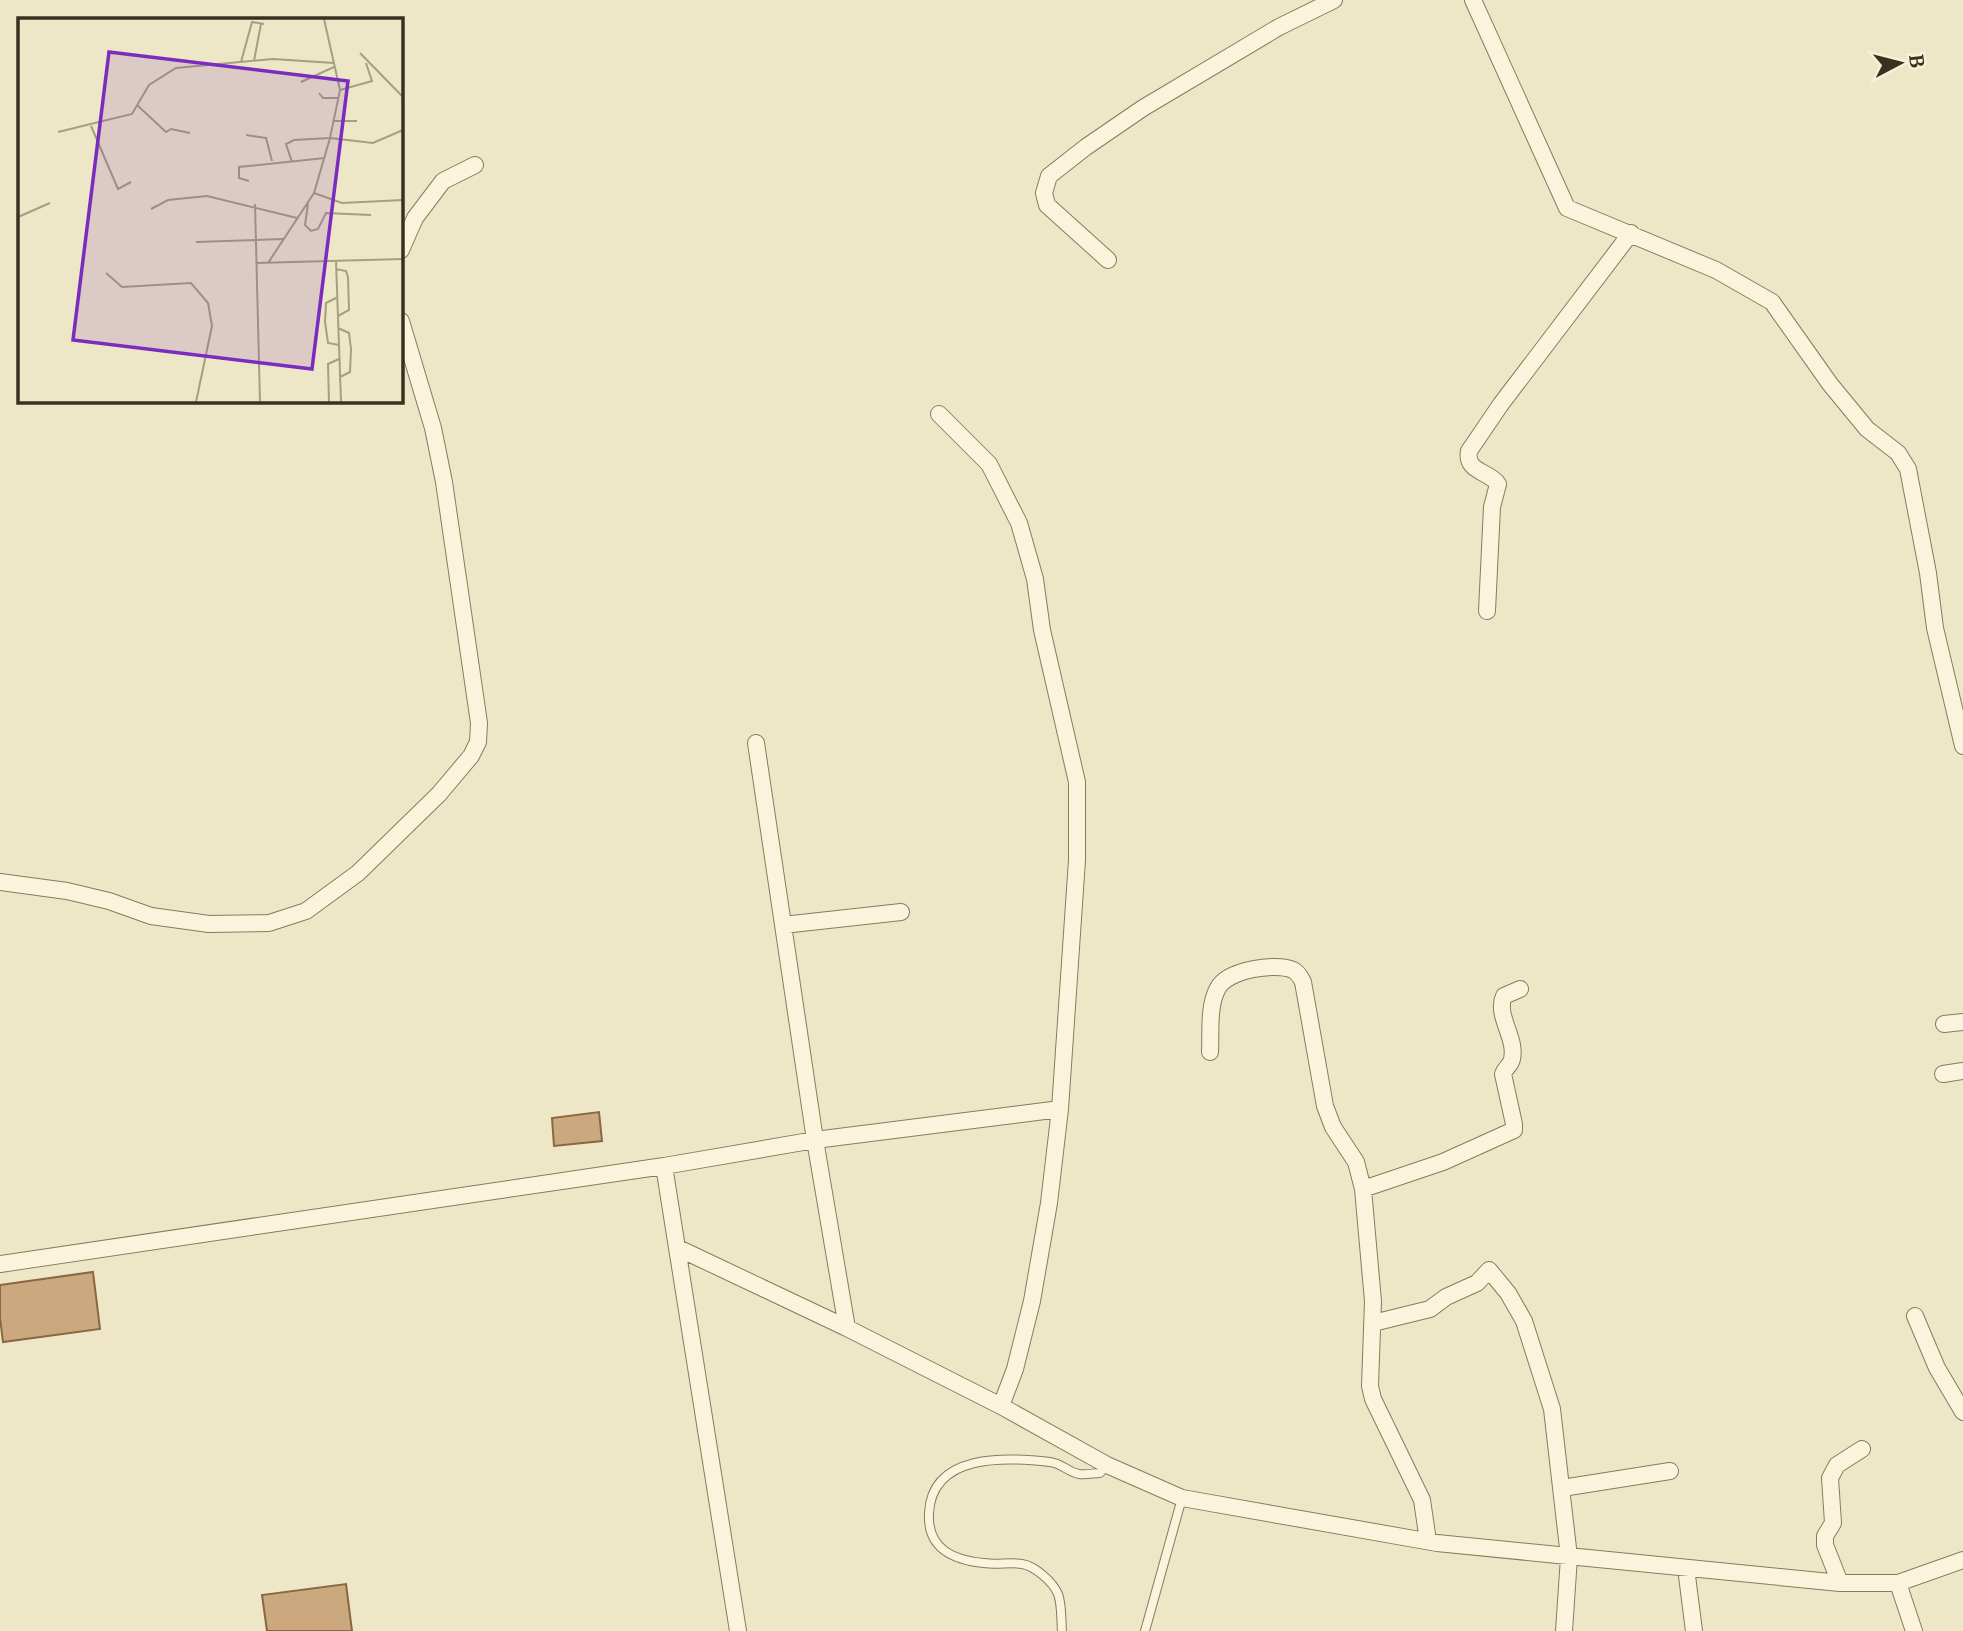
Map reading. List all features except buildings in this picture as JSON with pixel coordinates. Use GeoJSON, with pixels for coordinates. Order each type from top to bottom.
{"type":"FeatureCollection","features":[{"type":"Feature","properties":{"kind":"street"},"geometry":{"type":"LineString","coordinates":[[1108,260],[1047,205],[1044,193],[1049,176],[1143,108],[1279,27],[1334,0]]}},
{"type":"Feature","properties":{"kind":"street"},"geometry":{"type":"LineString","coordinates":[[1473,0],[1567,208],[1716,270],[1772,302],[1830,384],[1867,429],[1902,457],[1908,469],[1928,573],[1935,628],[1963,746]]}},
{"type":"Feature","properties":{"kind":"street"},"geometry":{"type":"LineString","coordinates":[[402,248],[415,218],[443,181],[475,165]]}},
{"type":"Feature","properties":{"kind":"street"},"geometry":{"type":"LineString","coordinates":[[1487,611],[1492,507],[1498,484],[1472,466],[1469,451],[1501,404],[1630,233]]}},
{"type":"Feature","properties":{"kind":"street"},"geometry":{"type":"LineString","coordinates":[[0,882],[67,891],[109,901],[151,916],[209,924],[269,923],[306,911],[358,873],[439,794],[471,756],[478,742],[479,723],[444,482],[433,428],[402,324]]}},
{"type":"Feature","properties":{"kind":"street"},"geometry":{"type":"LineString","coordinates":[[939,414],[989,464],[1019,523],[1035,579],[1042,630],[1077,782],[1077,860],[1060,1108],[1049,1203],[1032,1301],[1015,1369],[1001,1406]]}},
{"type":"Feature","properties":{"kind":"street"},"geometry":{"type":"LineString","coordinates":[[756,743],[815,1140],[847,1328]]}},
{"type":"Feature","properties":{"kind":"street"},"geometry":{"type":"LineString","coordinates":[[783,925],[901,912]]}},
{"type":"Feature","properties":{"kind":"street"},"geometry":{"type":"LineString","coordinates":[[1210,1052],[1214,998],[1226,978],[1234,973],[1276,967],[1290,969],[1299,974],[1303,982],[1325,1106],[1333,1127],[1356,1162],[1363,1189],[1372,1269],[1370,1386],[1373,1399],[1422,1500],[1427,1541]]}},
{"type":"Feature","properties":{"kind":"street"},"geometry":{"type":"LineString","coordinates":[[1363,1189],[1443,1162],[1514,1130],[1503,1074],[1512,1061],[1512,1042],[1501,1004],[1504,996],[1520,989]]}},
{"type":"Feature","properties":{"kind":"street"},"geometry":{"type":"LineString","coordinates":[[1944,1024],[1963,1022]]}},
{"type":"Feature","properties":{"kind":"street"},"geometry":{"type":"LineString","coordinates":[[1943,1074],[1963,1071]]}},
{"type":"Feature","properties":{"kind":"street"},"geometry":{"type":"LineString","coordinates":[[0,1264],[664,1166],[815,1140],[1060,1108]]}},
{"type":"Feature","properties":{"kind":"street"},"geometry":{"type":"LineString","coordinates":[[664,1166],[738,1631]]}},
{"type":"Feature","properties":{"kind":"street"},"geometry":{"type":"LineString","coordinates":[[678,1248],[847,1328],[1001,1406],[1107,1465],[1182,1498],[1427,1541],[1840,1583],[1898,1583],[1963,1560]]}},
{"type":"Feature","properties":{"kind":"street"},"geometry":{"type":"LineString","coordinates":[[1373,1322],[1430,1309],[1446,1297],[1477,1283],[1485,1272],[1492,1271],[1524,1321],[1552,1409],[1569,1557],[1564,1631]]}},
{"type":"Feature","properties":{"kind":"street"},"geometry":{"type":"LineString","coordinates":[[1915,1316],[1937,1368],[1963,1412]]}},
{"type":"Feature","properties":{"kind":"street"},"geometry":{"type":"LineString","coordinates":[[1840,1583],[1825,1545],[1825,1536],[1833,1523],[1830,1478],[1837,1465],[1862,1449]]}},
{"type":"Feature","properties":{"kind":"street"},"geometry":{"type":"LineString","coordinates":[[1562,1488],[1670,1471]]}},
{"type":"Feature","properties":{"kind":"street"},"geometry":{"type":"LineString","coordinates":[[1686,1568],[1694,1631]]}},
{"type":"Feature","properties":{"kind":"street"},"geometry":{"type":"LineString","coordinates":[[1898,1583],[1914,1631]]}},
{"type":"Feature","properties":{"kind":"lane"},"geometry":{"type":"LineString","coordinates":[[1062,1631],[1057,1593],[1042,1575],[1023,1564],[985,1563],[961,1559],[944,1552],[933,1536],[929,1523],[929,1508],[942,1478],[966,1464],[984,1461],[1051,1462],[1072,1471],[1089,1474],[1100,1473],[1107,1465]]}},
{"type":"Feature","properties":{"kind":"lane"},"geometry":{"type":"LineString","coordinates":[[1145,1631],[1182,1498]]}}]}
